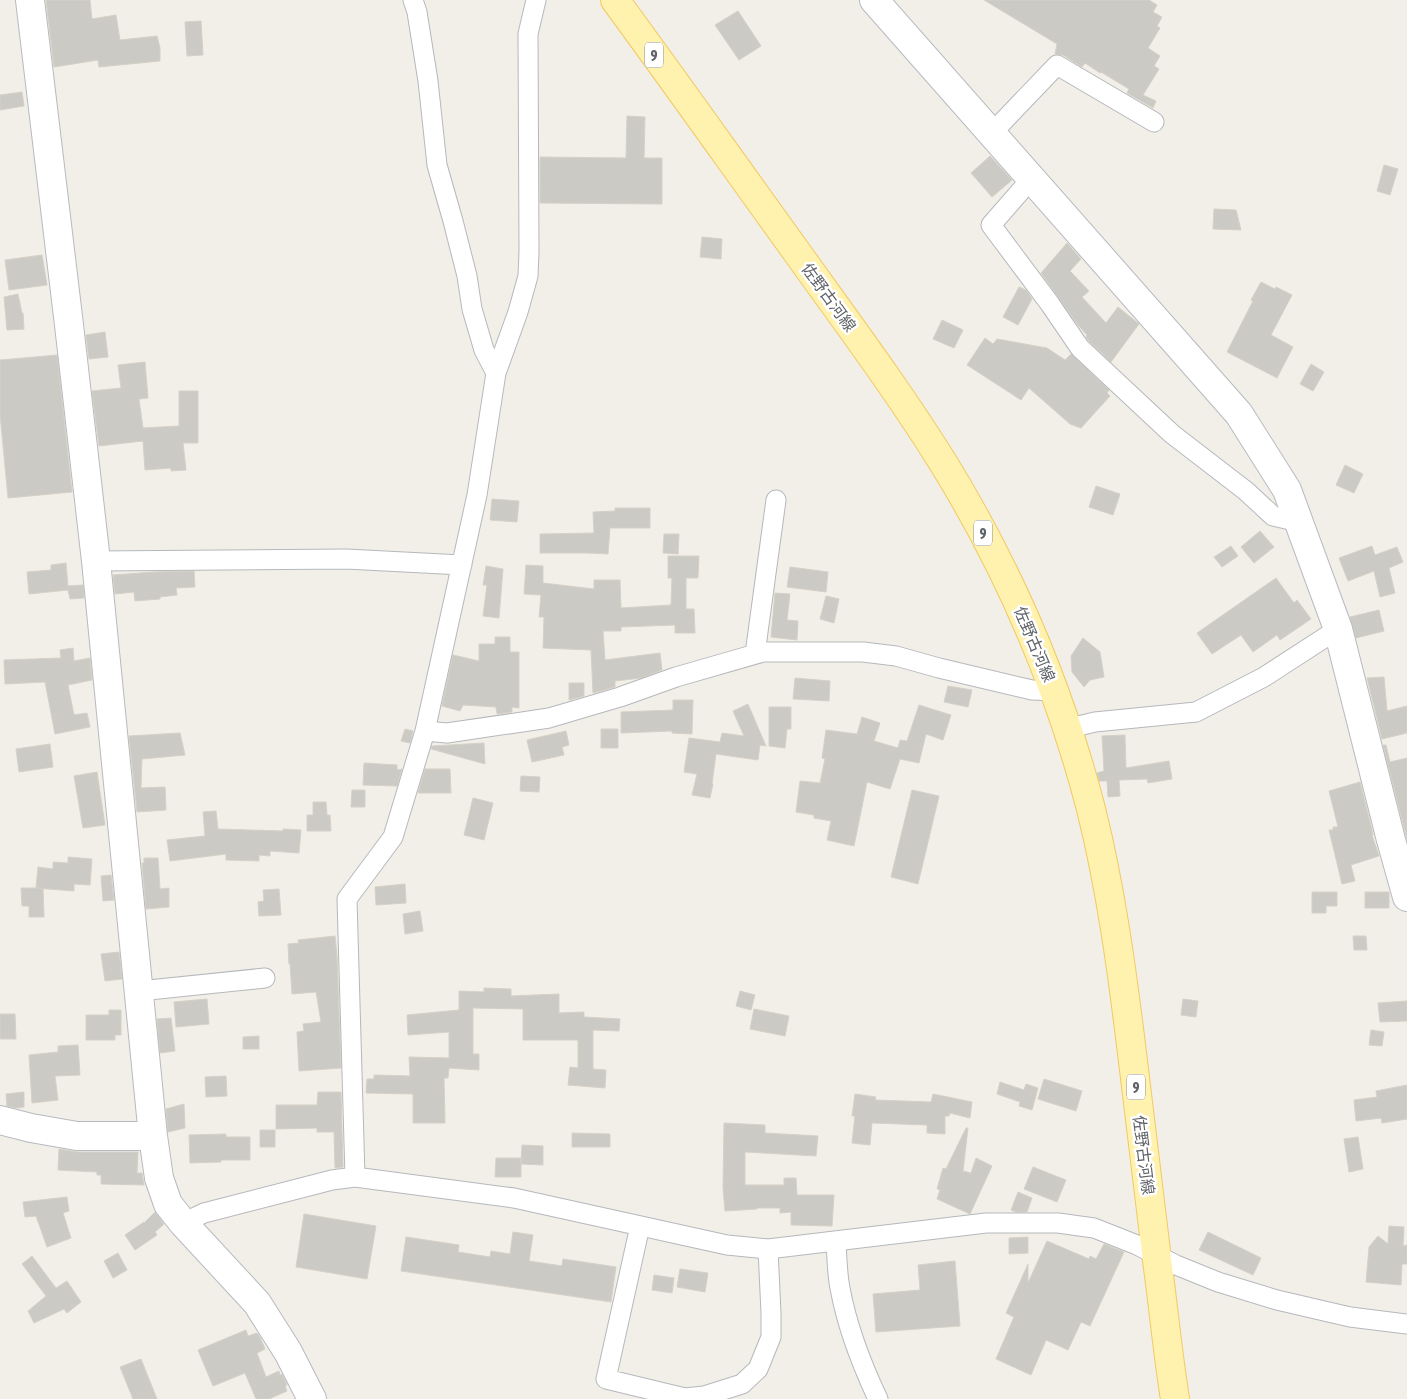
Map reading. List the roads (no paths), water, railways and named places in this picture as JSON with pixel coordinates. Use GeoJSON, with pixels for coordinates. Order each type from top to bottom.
{"type":"FeatureCollection","features":[{"type":"Feature","properties":{"kind":"main road","name":"佐野古河線"},"geometry":{"type":"LineString","coordinates":[[616,0],[908,408],[944,464],[985,537],[1041,654],[1055,691],[1090,808],[1117,938],[1175,1399]]}},
{"type":"Feature","properties":{"kind":"street"},"geometry":{"type":"LineString","coordinates":[[30,0],[96,561],[153,1136],[160,1178],[168,1204],[183,1223],[257,1303],[288,1352],[312,1399]]}},
{"type":"Feature","properties":{"kind":"street"},"geometry":{"type":"LineString","coordinates":[[413,0],[417,12],[428,81],[437,165],[467,276],[474,317],[484,350],[496,373]]}},
{"type":"Feature","properties":{"kind":"street"},"geometry":{"type":"LineString","coordinates":[[355,1177],[347,899],[393,837],[425,731],[477,495],[496,373],[518,312],[528,276],[528,34],[536,0]]}},
{"type":"Feature","properties":{"kind":"street"},"geometry":{"type":"LineString","coordinates":[[874,0],[1239,414],[1287,490],[1338,629],[1407,897]]}},
{"type":"Feature","properties":{"kind":"street"},"geometry":{"type":"LineString","coordinates":[[991,134],[1057,65],[1154,122]]}},
{"type":"Feature","properties":{"kind":"street"},"geometry":{"type":"LineString","coordinates":[[1031,179],[991,225],[1080,348],[1172,434],[1246,491],[1272,516],[1299,522]]}},
{"type":"Feature","properties":{"kind":"street"},"geometry":{"type":"LineString","coordinates":[[755,654],[776,500]]}},
{"type":"Feature","properties":{"kind":"street"},"geometry":{"type":"LineString","coordinates":[[96,561],[346,560],[462,565]]}},
{"type":"Feature","properties":{"kind":"street"},"geometry":{"type":"LineString","coordinates":[[1066,729],[1095,722],[1196,712],[1264,677],[1338,629]]}},
{"type":"Feature","properties":{"kind":"street"},"geometry":{"type":"LineString","coordinates":[[425,731],[447,733],[549,718],[620,697],[676,677],[763,652],[863,652],[896,656],[1032,690],[1055,691]]}},
{"type":"Feature","properties":{"kind":"street"},"geometry":{"type":"LineString","coordinates":[[139,990],[265,978]]}},
{"type":"Feature","properties":{"kind":"street"},"geometry":{"type":"LineString","coordinates":[[0,1120],[31,1128],[78,1136],[153,1136]]}},
{"type":"Feature","properties":{"kind":"street"},"geometry":{"type":"LineString","coordinates":[[183,1223],[204,1213],[332,1180],[355,1177],[514,1198],[727,1245],[768,1248],[986,1224],[1058,1223],[1094,1228],[1137,1245],[1157,1256],[1218,1282],[1277,1300],[1350,1317],[1407,1324]]}},
{"type":"Feature","properties":{"kind":"street"},"geometry":{"type":"LineString","coordinates":[[640,1226],[606,1379],[685,1398],[704,1396],[742,1384],[758,1368],[771,1337],[768,1248]]}},
{"type":"Feature","properties":{"kind":"street"},"geometry":{"type":"LineString","coordinates":[[836,1242],[840,1287],[849,1327],[863,1368],[878,1399]]}}]}
